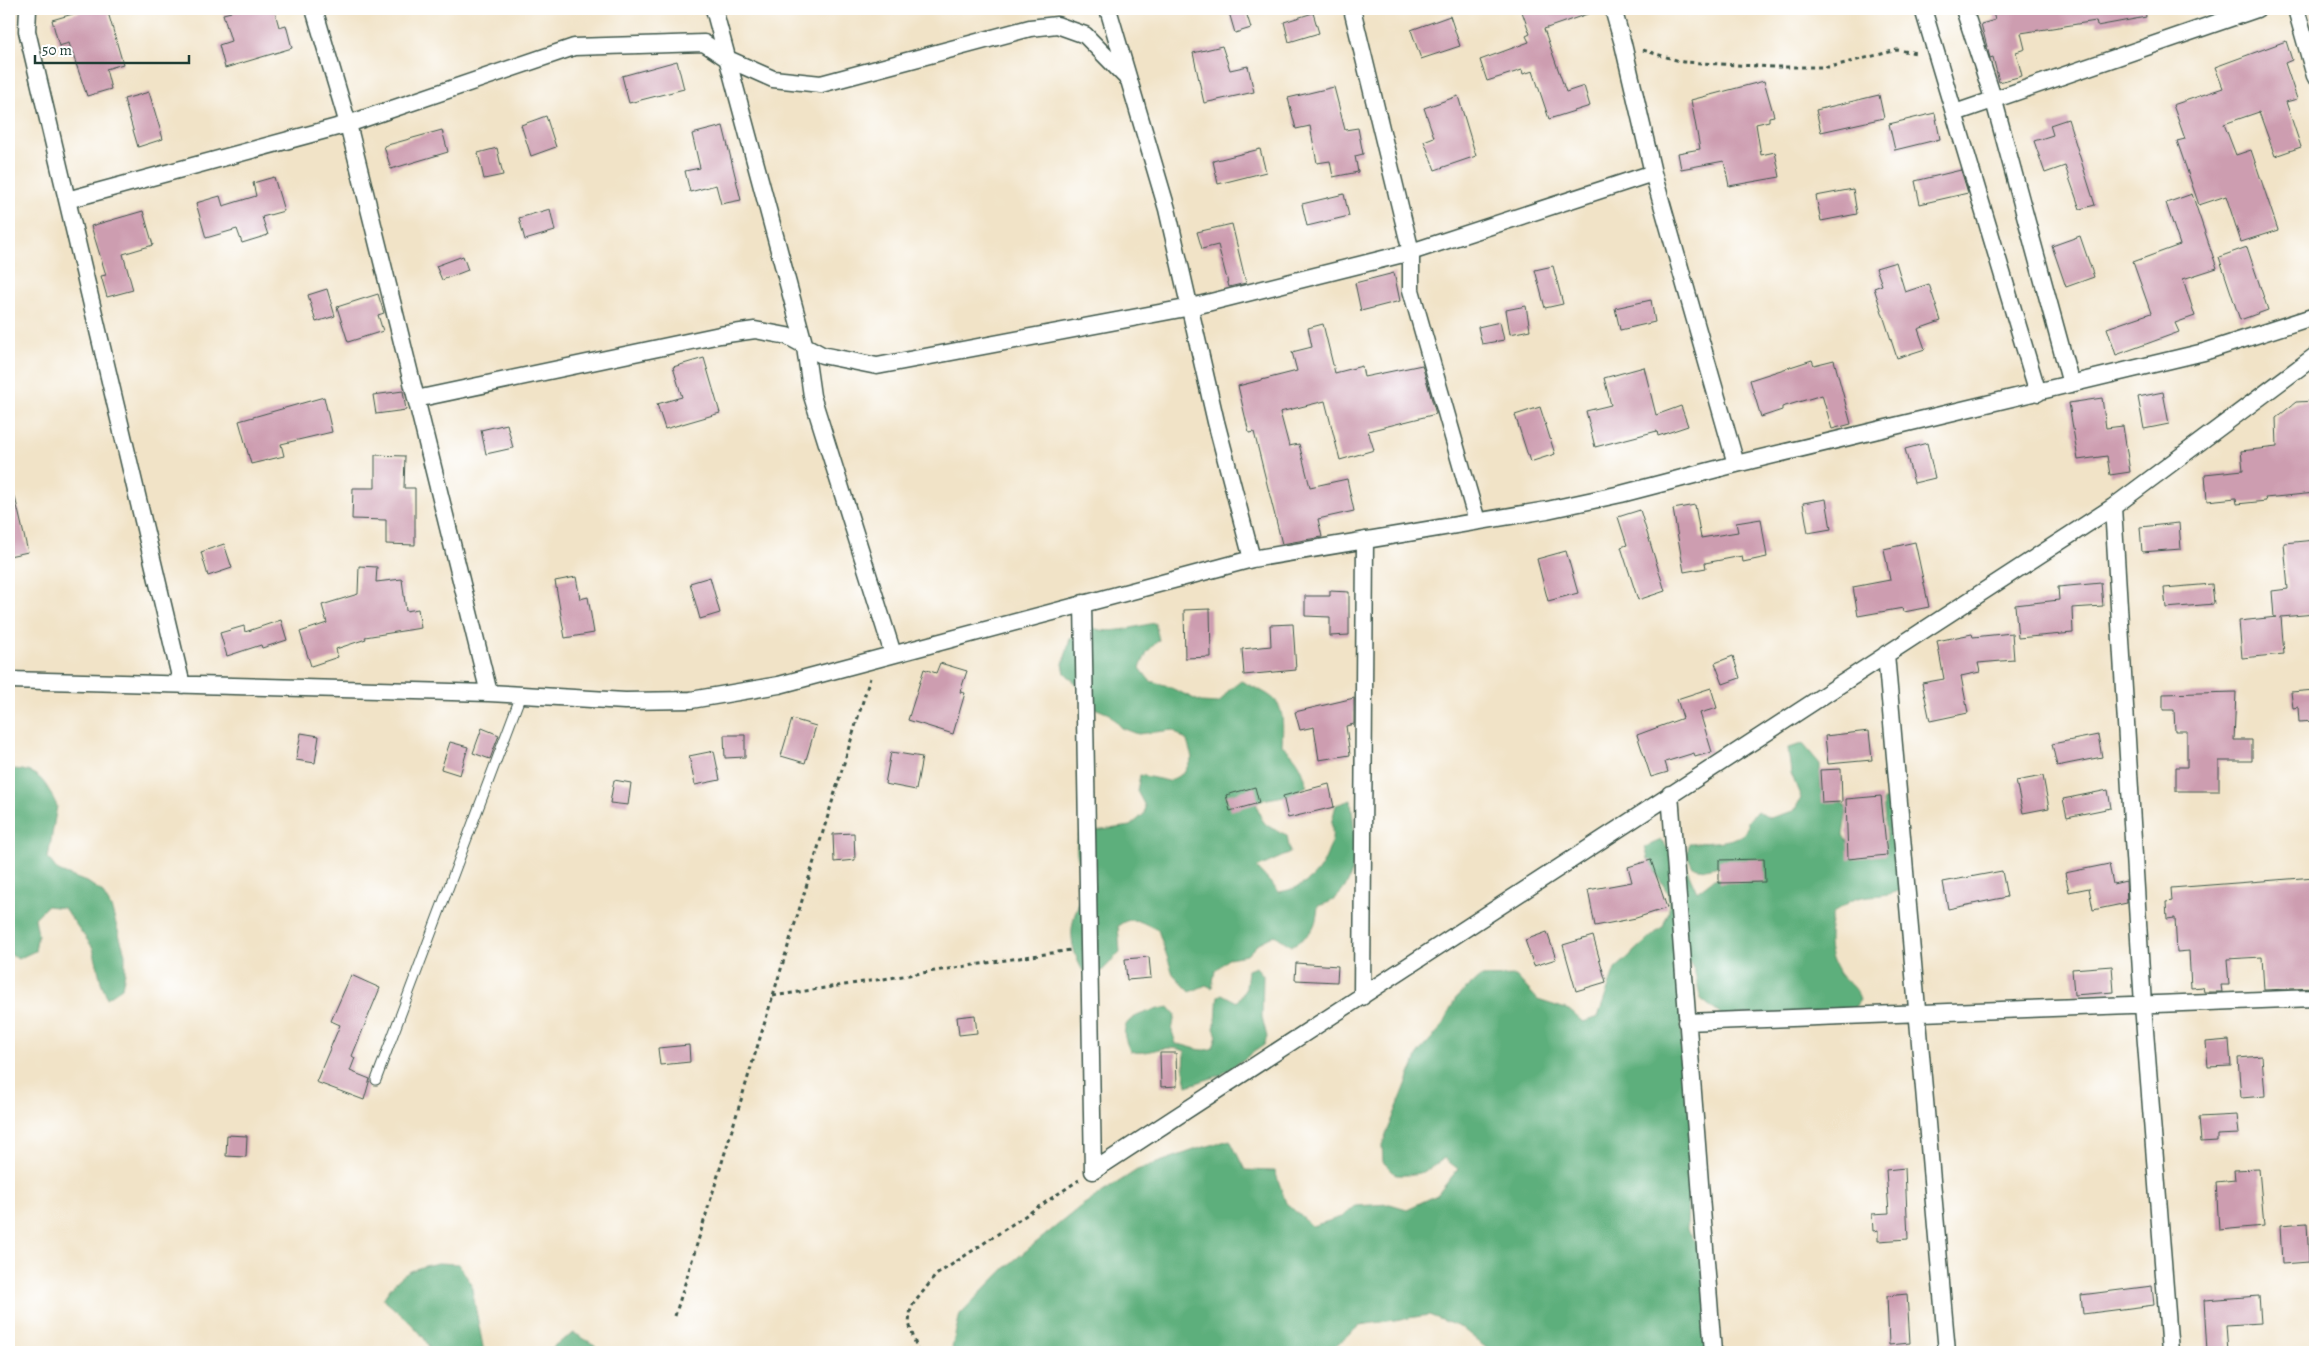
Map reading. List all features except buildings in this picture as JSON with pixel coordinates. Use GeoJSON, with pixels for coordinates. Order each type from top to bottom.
{"type":"FeatureCollection","features":[{"type":"Feature","properties":{"kind":"street"},"geometry":{"type":"LineString","coordinates":[[28,9],[27,31],[182,685]]}},
{"type":"Feature","properties":{"kind":"street"},"geometry":{"type":"LineString","coordinates":[[314,9],[348,124],[488,693]]}},
{"type":"Feature","properties":{"kind":"street"},"geometry":{"type":"LineString","coordinates":[[714,9],[805,347],[812,396],[893,654]]}},
{"type":"Feature","properties":{"kind":"street"},"geometry":{"type":"LineString","coordinates":[[1108,9],[1167,209],[1216,422],[1252,559]]}},
{"type":"Feature","properties":{"kind":"street"},"geometry":{"type":"LineString","coordinates":[[1352,9],[1411,252],[1411,290],[1477,521]]}},
{"type":"Feature","properties":{"kind":"street"},"geometry":{"type":"LineString","coordinates":[[1613,9],[1623,44],[1652,173],[1736,464]]}},
{"type":"Feature","properties":{"kind":"street"},"geometry":{"type":"LineString","coordinates":[[1923,9],[2038,392]]}},
{"type":"Feature","properties":{"kind":"street"},"geometry":{"type":"LineString","coordinates":[[1964,9],[1994,100],[2071,384]]}},
{"type":"Feature","properties":{"kind":"street"},"geometry":{"type":"LineString","coordinates":[[1955,113],[2257,9]]}},
{"type":"Feature","properties":{"kind":"street"},"geometry":{"type":"LineString","coordinates":[[2296,9],[2315,76]]}},
{"type":"Feature","properties":{"kind":"street"},"geometry":{"type":"LineString","coordinates":[[67,200],[348,124],[574,47],[704,43],[728,59],[773,79],[821,84],[1030,28],[1057,25],[1085,35],[1128,80]]}},
{"type":"Feature","properties":{"kind":"street"},"geometry":{"type":"LineString","coordinates":[[416,399],[720,335],[754,330],[788,336],[822,355],[877,366],[1191,307],[1411,252],[1652,173]]}},
{"type":"Feature","properties":{"kind":"street"},"geometry":{"type":"LineString","coordinates":[[9,680],[488,693],[625,701],[691,700],[779,685],[1252,559],[1477,521],[1621,494],[1736,464],[2204,352],[2315,316]]}},
{"type":"Feature","properties":{"kind":"street"},"geometry":{"type":"LineString","coordinates":[[1093,1171],[2113,507],[2315,356]]}},
{"type":"Feature","properties":{"kind":"street"},"geometry":{"type":"LineString","coordinates":[[2113,507],[2143,1005],[2170,1352]]}},
{"type":"Feature","properties":{"kind":"street"},"geometry":{"type":"LineString","coordinates":[[1362,997],[1365,540]]}},
{"type":"Feature","properties":{"kind":"street"},"geometry":{"type":"LineString","coordinates":[[1083,604],[1093,1171]]}},
{"type":"Feature","properties":{"kind":"street"},"geometry":{"type":"LineString","coordinates":[[1886,654],[1947,1352]]}},
{"type":"Feature","properties":{"kind":"street"},"geometry":{"type":"LineString","coordinates":[[1670,794],[1686,1022],[1713,1352]]}},
{"type":"Feature","properties":{"kind":"street"},"geometry":{"type":"LineString","coordinates":[[1686,1022],[2315,998]]}},
{"type":"Feature","properties":{"kind":"lane"},"geometry":{"type":"LineString","coordinates":[[376,1080],[521,696]]}},
{"type":"Feature","properties":{"kind":"path"},"geometry":{"type":"LineString","coordinates":[[1623,44],[1683,62],[1775,67],[1830,67],[1897,50],[1938,56]]}},
{"type":"Feature","properties":{"kind":"path"},"geometry":{"type":"LineString","coordinates":[[675,1316],[876,658]]}},
{"type":"Feature","properties":{"kind":"path"},"geometry":{"type":"LineString","coordinates":[[773,996],[1089,947]]}},
{"type":"Feature","properties":{"kind":"path"},"geometry":{"type":"LineString","coordinates":[[918,1352],[909,1323],[912,1307],[936,1275],[1093,1171]]}},
{"type":"Feature","properties":{"kind":"green space"},"geometry":{"type":"Polygon","coordinates":[[[1155,623],[1159,640],[1147,652],[1140,668],[1150,681],[1165,685],[1201,702],[1219,703],[1228,691],[1241,681],[1264,692],[1277,702],[1282,718],[1282,745],[1299,763],[1307,786],[1290,795],[1256,801],[1265,824],[1287,835],[1290,853],[1257,868],[1279,892],[1300,886],[1308,881],[1320,868],[1325,860],[1332,839],[1332,820],[1336,805],[1351,800],[1354,825],[1355,852],[1350,877],[1345,888],[1336,898],[1318,906],[1314,926],[1308,935],[1291,946],[1275,935],[1259,943],[1247,955],[1229,958],[1215,971],[1212,988],[1206,985],[1190,992],[1173,974],[1158,930],[1142,922],[1133,920],[1123,922],[1118,926],[1120,952],[1102,971],[1084,973],[1072,942],[1075,912],[1083,890],[1077,852],[1078,839],[1081,833],[1130,826],[1144,814],[1145,806],[1137,791],[1140,775],[1169,781],[1184,773],[1192,758],[1187,741],[1173,730],[1138,734],[1122,728],[1109,714],[1092,707],[1084,691],[1065,673],[1063,664],[1070,639],[1084,629],[1091,627],[1106,631],[1155,623]]]}},
{"type":"Feature","properties":{"kind":"green space"},"geometry":{"type":"Polygon","coordinates":[[[1803,744],[1820,764],[1821,787],[1828,798],[1842,802],[1847,809],[1843,835],[1855,854],[1880,850],[1887,839],[1883,800],[1896,798],[1901,890],[1890,894],[1858,898],[1833,913],[1829,935],[1831,956],[1837,970],[1858,994],[1860,1000],[1852,1011],[1721,1015],[1701,999],[1694,970],[1687,958],[1681,959],[1682,1065],[1686,1098],[1701,1164],[1688,1197],[1687,1230],[1707,1256],[1716,1352],[1611,1352],[1605,1348],[1599,1352],[1491,1352],[1462,1328],[1429,1315],[1360,1325],[1334,1348],[1334,1352],[953,1352],[952,1347],[960,1314],[1006,1267],[1081,1206],[1137,1170],[1197,1149],[1230,1140],[1245,1170],[1275,1171],[1286,1203],[1312,1226],[1342,1217],[1355,1206],[1390,1204],[1407,1209],[1437,1195],[1458,1169],[1444,1158],[1433,1167],[1422,1172],[1410,1175],[1396,1175],[1383,1162],[1382,1145],[1419,1052],[1441,1028],[1456,998],[1480,977],[1516,976],[1538,1000],[1569,1010],[1583,1022],[1598,1017],[1615,969],[1663,926],[1669,911],[1668,893],[1649,862],[1645,847],[1661,840],[1684,863],[1697,892],[1714,879],[1753,877],[1732,863],[1706,869],[1693,867],[1687,855],[1689,843],[1726,841],[1735,838],[1747,829],[1748,821],[1757,811],[1769,818],[1794,811],[1801,798],[1791,773],[1788,748],[1803,744]]]}},
{"type":"Feature","properties":{"kind":"green space"},"geometry":{"type":"Polygon","coordinates":[[[9,769],[27,771],[40,778],[57,806],[48,858],[58,871],[89,883],[102,892],[111,907],[125,954],[125,972],[122,988],[107,998],[93,948],[64,908],[47,906],[35,918],[38,935],[35,951],[18,959],[9,953],[9,769]]]}},
{"type":"Feature","properties":{"kind":"green space"},"geometry":{"type":"Polygon","coordinates":[[[1256,967],[1263,975],[1262,1017],[1267,1037],[1264,1045],[1221,1075],[1187,1086],[1184,1070],[1185,1051],[1169,1048],[1143,1052],[1130,1051],[1125,1034],[1127,1023],[1143,1013],[1169,1007],[1175,1014],[1172,1031],[1176,1044],[1200,1050],[1213,1048],[1217,1036],[1214,1028],[1218,996],[1222,994],[1237,1002],[1246,988],[1248,970],[1256,967]]]}},
{"type":"Feature","properties":{"kind":"green space"},"geometry":{"type":"Polygon","coordinates":[[[438,1263],[459,1264],[471,1284],[484,1352],[430,1352],[428,1345],[418,1330],[383,1299],[400,1278],[412,1270],[438,1263]]]}},
{"type":"Feature","properties":{"kind":"green space"},"geometry":{"type":"Polygon","coordinates":[[[574,1333],[595,1345],[597,1352],[551,1352],[555,1345],[574,1333]]]}}]}
